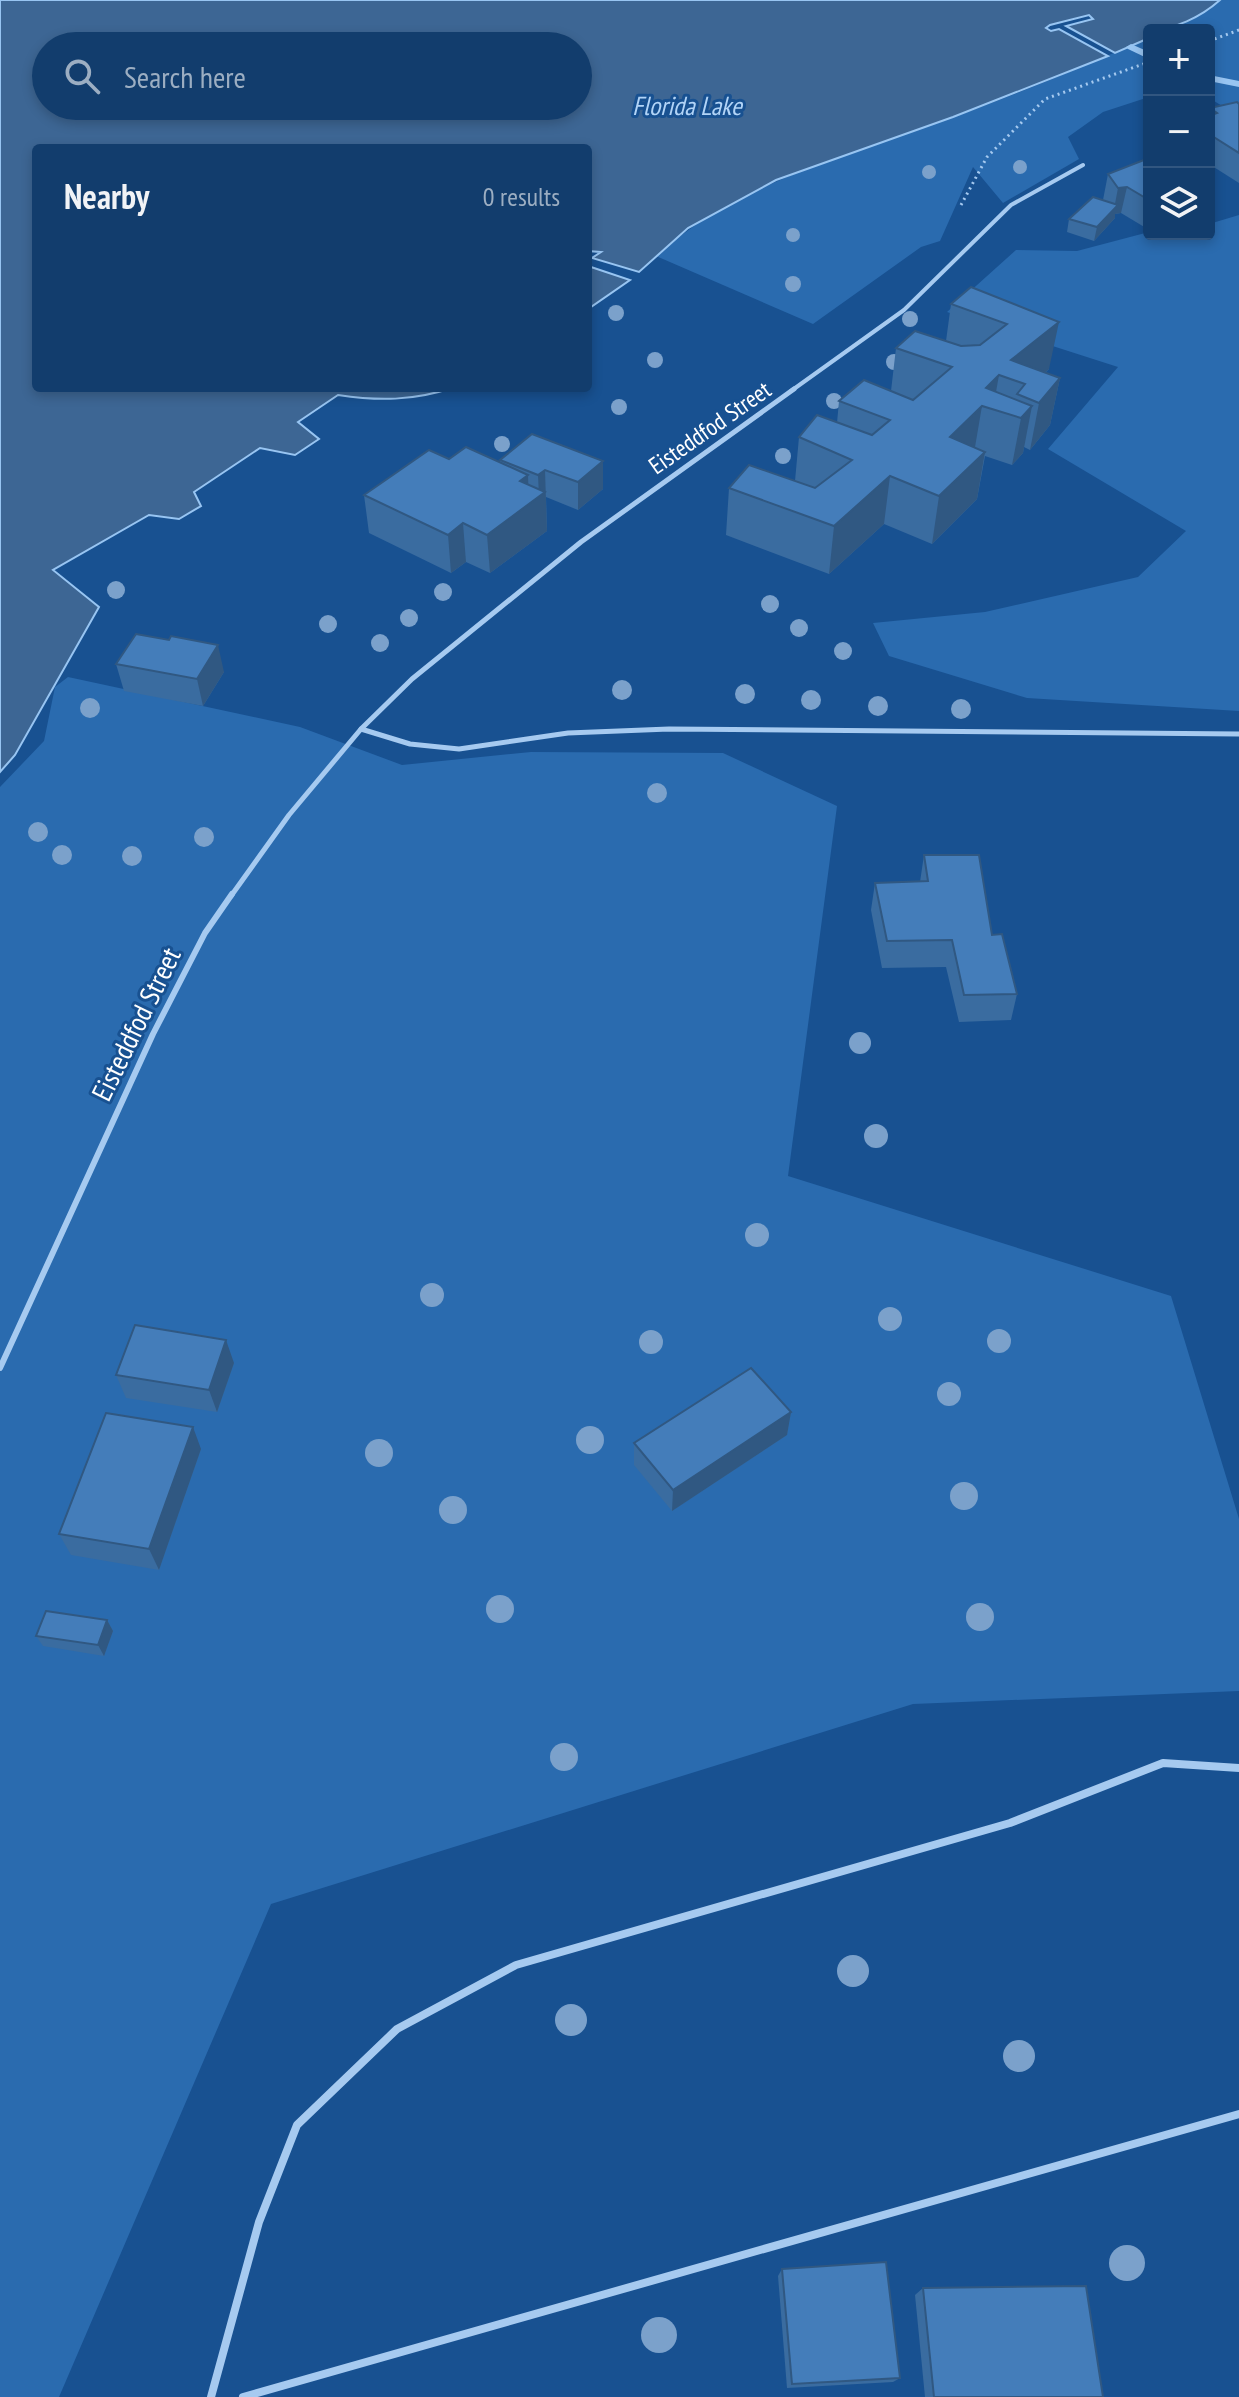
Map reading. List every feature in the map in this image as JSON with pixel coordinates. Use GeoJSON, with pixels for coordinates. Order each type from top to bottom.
{"type":"FeatureCollection","features":[{"type":"Feature","properties":{"kind":"lane","name":"Eisteddfod Street"},"geometry":{"type":"LineString","coordinates":[[0,1368],[153,1034],[205,933],[289,815],[361,729],[412,679],[581,542],[904,310],[1011,205],[1083,165]]}},
{"type":"Feature","properties":{"kind":"lane"},"geometry":{"type":"LineString","coordinates":[[361,729],[410,744],[459,749],[568,733],[669,729],[1239,734]]}},
{"type":"Feature","properties":{"kind":"lane"},"geometry":{"type":"LineString","coordinates":[[211,2397],[259,2222],[297,2125],[397,2029],[516,1965],[1010,1823],[1163,1763],[1239,1768]]}},
{"type":"Feature","properties":{"kind":"lane"},"geometry":{"type":"LineString","coordinates":[[243,2397],[1239,2114]]}},
{"type":"Feature","properties":{"kind":"path"},"geometry":{"type":"LineString","coordinates":[[1215,39],[1239,30]]}},
{"type":"Feature","properties":{"kind":"path"},"geometry":{"type":"LineString","coordinates":[[955,216],[987,157],[1045,99],[1143,64]]}},
{"type":"Feature","properties":{"kind":"shaded area"},"geometry":{"type":"Polygon","coordinates":[[[1220,0],[1239,0],[1239,116],[1215,102],[1215,24],[1178,24],[1209,10],[1220,0]]]}},
{"type":"Feature","properties":{"kind":"shaded area"},"geometry":{"type":"Polygon","coordinates":[[[1143,40],[1143,99],[1103,112],[1068,137],[1079,159],[1003,203],[973,167],[940,241],[921,247],[813,324],[656,256],[687,231],[754,192],[827,161],[993,103],[1143,40]]]}},
{"type":"Feature","properties":{"kind":"shaded area"},"geometry":{"type":"Polygon","coordinates":[[[1239,215],[1239,711],[1027,698],[889,656],[873,623],[985,612],[1138,577],[1186,531],[1048,449],[1118,367],[947,312],[1016,250],[1077,251],[1143,234],[1143,240],[1215,240],[1215,222],[1239,215]]]}},
{"type":"Feature","properties":{"kind":"shaded area"},"geometry":{"type":"Polygon","coordinates":[[[68,677],[300,727],[402,765],[531,752],[723,753],[837,806],[788,1176],[1171,1296],[1239,1519],[1239,1691],[913,1704],[271,1904],[59,2397],[0,2397],[0,787],[44,741],[55,687],[68,677]]]}},
{"type":"Feature","properties":{"kind":"water","name":"Florida Lake"},"geometry":{"type":"Polygon","coordinates":[[[0,0],[1220,0],[1179,24],[1143,24],[1143,41],[1115,53],[1066,26],[1093,19],[1089,15],[1050,25],[1046,28],[1051,31],[1059,29],[1108,56],[953,117],[776,180],[688,228],[639,272],[592,258],[601,252],[592,251],[592,144],[32,144],[32,392],[435,392],[395,399],[338,395],[298,422],[319,439],[295,455],[260,448],[194,492],[201,506],[179,519],[149,515],[53,570],[99,607],[15,755],[0,772],[0,0]]]}},
{"type":"Feature","properties":{"kind":"water"},"geometry":{"type":"Polygon","coordinates":[[[592,267],[630,280],[592,306],[592,267]]]}},
{"type":"Feature","properties":{"kind":"building"},"geometry":{"type":"Polygon","coordinates":[[[1239,104],[1239,153],[1215,138],[1215,107],[1239,104]]]}},
{"type":"Feature","properties":{"kind":"building"},"geometry":{"type":"Polygon","coordinates":[[[1143,160],[1143,196],[1127,187],[1118,188],[1108,174],[1143,160]]]}},
{"type":"Feature","properties":{"kind":"building"},"geometry":{"type":"Polygon","coordinates":[[[1093,197],[1118,205],[1097,227],[1069,219],[1093,197]]]}},
{"type":"Feature","properties":{"kind":"building"},"geometry":{"type":"Polygon","coordinates":[[[971,287],[1059,322],[1011,360],[1060,378],[1039,403],[1017,394],[1025,384],[999,375],[986,388],[1032,406],[1021,418],[982,406],[950,437],[985,452],[939,496],[890,476],[834,526],[729,488],[749,465],[815,488],[852,460],[799,437],[817,415],[872,435],[890,420],[839,401],[864,380],[913,400],[952,367],[896,348],[915,331],[961,346],[980,345],[1007,324],[951,304],[971,287]]]}},
{"type":"Feature","properties":{"kind":"building"},"geometry":{"type":"Polygon","coordinates":[[[532,434],[603,461],[578,482],[545,470],[538,475],[500,460],[532,434]]]}},
{"type":"Feature","properties":{"kind":"building"},"geometry":{"type":"Polygon","coordinates":[[[466,447],[528,475],[520,481],[545,492],[487,535],[463,523],[448,535],[364,495],[429,450],[449,459],[466,447]]]}},
{"type":"Feature","properties":{"kind":"building"},"geometry":{"type":"Polygon","coordinates":[[[136,634],[169,640],[171,636],[218,645],[197,679],[116,664],[136,634]]]}},
{"type":"Feature","properties":{"kind":"building"},"geometry":{"type":"Polygon","coordinates":[[[924,855],[979,855],[992,935],[1002,934],[1017,994],[964,995],[952,940],[887,941],[875,883],[928,881],[924,855]]]}},
{"type":"Feature","properties":{"kind":"building"},"geometry":{"type":"Polygon","coordinates":[[[135,1325],[226,1340],[209,1390],[116,1375],[135,1325]]]}},
{"type":"Feature","properties":{"kind":"building"},"geometry":{"type":"Polygon","coordinates":[[[751,1368],[791,1412],[673,1490],[634,1443],[751,1368]]]}},
{"type":"Feature","properties":{"kind":"building"},"geometry":{"type":"Polygon","coordinates":[[[106,1413],[193,1427],[149,1549],[59,1534],[106,1413]]]}},
{"type":"Feature","properties":{"kind":"building"},"geometry":{"type":"Polygon","coordinates":[[[46,1611],[107,1620],[98,1645],[36,1636],[46,1611]]]}},
{"type":"Feature","properties":{"kind":"building"},"geometry":{"type":"Polygon","coordinates":[[[886,2262],[900,2378],[792,2384],[782,2269],[886,2262]]]}},
{"type":"Feature","properties":{"kind":"building"},"geometry":{"type":"Polygon","coordinates":[[[1086,2286],[1103,2397],[934,2397],[923,2288],[1086,2286]]]}},
{"type":"Feature","properties":{"kind":"waterway"},"geometry":{"type":"LineString","coordinates":[[1131,47],[1143,53]]}},
{"type":"Feature","properties":{"kind":"waterway"},"geometry":{"type":"LineString","coordinates":[[1215,79],[1239,84]]}}]}
